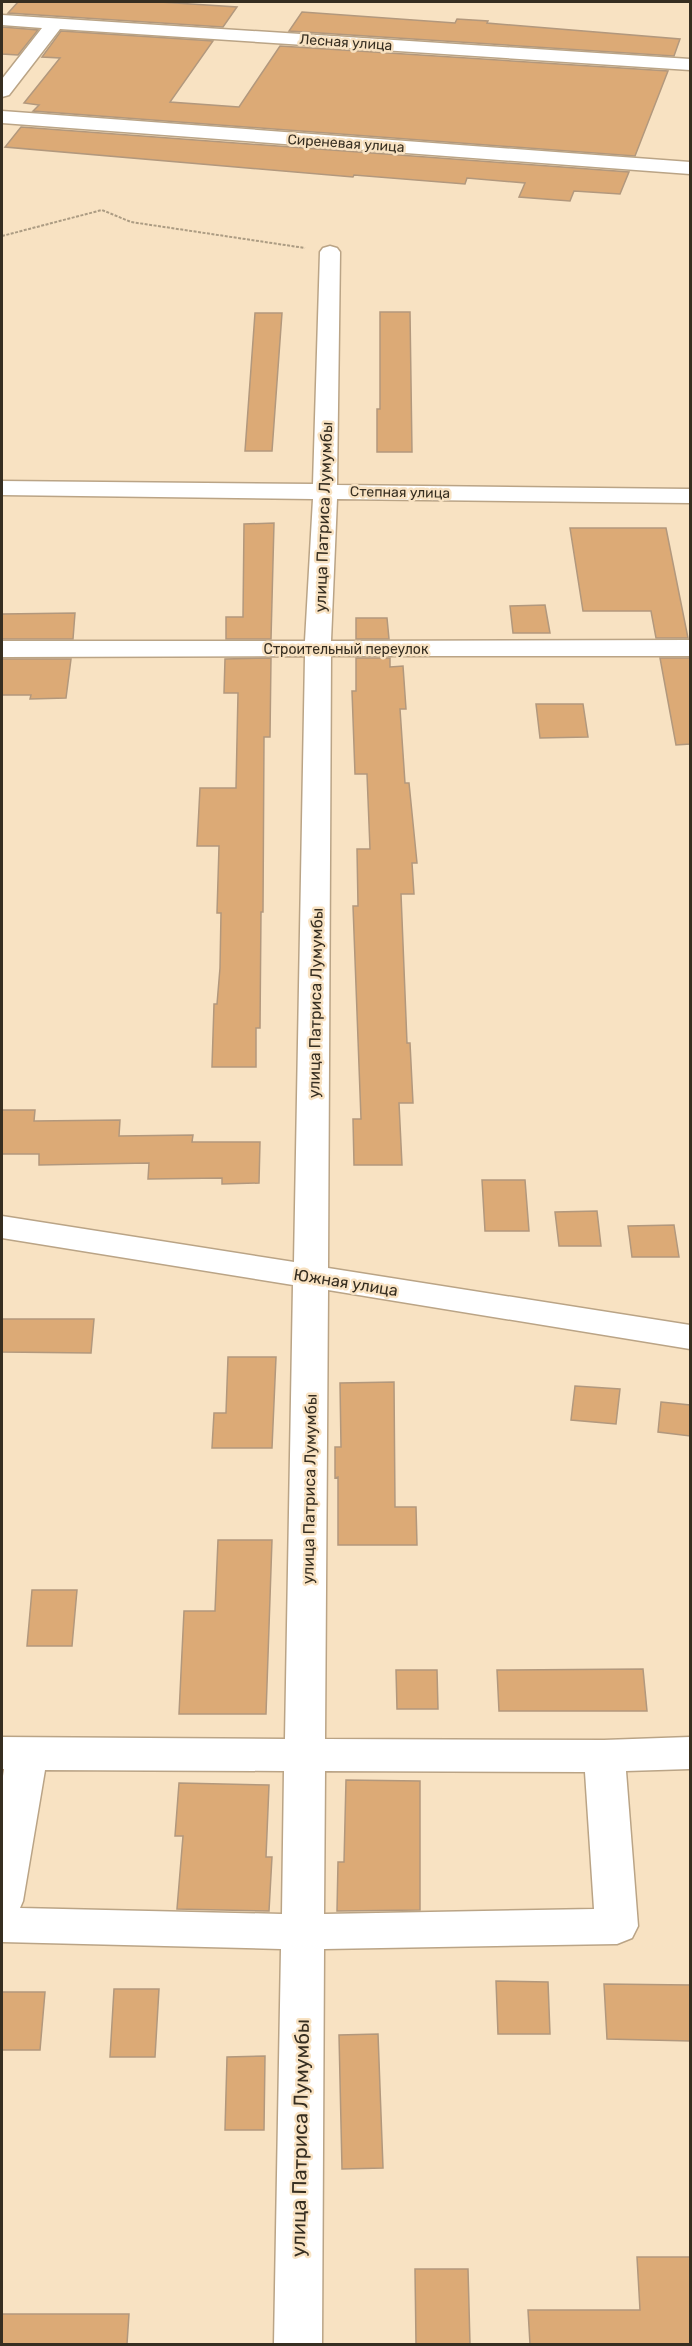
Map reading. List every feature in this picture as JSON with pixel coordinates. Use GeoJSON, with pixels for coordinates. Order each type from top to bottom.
{"type":"FeatureCollection","features":[{"type":"Feature","properties":{"kind":"street","name":"Лесная улица"},"geometry":{"type":"LineString","coordinates":[[2,20],[690,65]]}},
{"type":"Feature","properties":{"kind":"street"},"geometry":{"type":"LineString","coordinates":[[2,92],[55,23]]}},
{"type":"Feature","properties":{"kind":"street","name":"Сиреневая улица"},"geometry":{"type":"LineString","coordinates":[[2,117],[690,168]]}},
{"type":"Feature","properties":{"kind":"street","name":"улица Патриса Лумумбы"},"geometry":{"type":"LineString","coordinates":[[298,2344],[318,649],[325,491],[330,252]]}},
{"type":"Feature","properties":{"kind":"street","name":"Степная улица"},"geometry":{"type":"LineString","coordinates":[[2,488],[690,496]]}},
{"type":"Feature","properties":{"kind":"street","name":"Строительный переулок"},"geometry":{"type":"LineString","coordinates":[[2,648],[690,648]]}},
{"type":"Feature","properties":{"kind":"street","name":"Южная улица"},"geometry":{"type":"LineString","coordinates":[[2,1227],[690,1336]]}},
{"type":"Feature","properties":{"kind":"street"},"geometry":{"type":"LineString","coordinates":[[2,1901],[14,1754],[604,1756],[690,1753]]}},
{"type":"Feature","properties":{"kind":"street"},"geometry":{"type":"LineString","coordinates":[[2,1925],[303,1932],[617,1926],[604,1756]]}},
{"type":"Feature","properties":{"kind":"path"},"geometry":{"type":"LineString","coordinates":[[2,236],[102,210],[131,222],[330,252]]}},
{"type":"Feature","properties":{"kind":"building"},"geometry":{"type":"Polygon","coordinates":[[[18,2],[160,2],[237,7],[223,27],[8,13],[18,2]]]}},
{"type":"Feature","properties":{"kind":"building"},"geometry":{"type":"Polygon","coordinates":[[[302,12],[455,23],[457,19],[488,21],[487,23],[680,39],[674,56],[289,31],[302,12]]]}},
{"type":"Feature","properties":{"kind":"building"},"geometry":{"type":"Polygon","coordinates":[[[2,27],[38,30],[18,55],[2,54],[2,27]]]}},
{"type":"Feature","properties":{"kind":"building"},"geometry":{"type":"Polygon","coordinates":[[[61,31],[213,41],[170,102],[239,107],[280,46],[668,71],[635,156],[33,111],[39,105],[24,103],[60,58],[42,57],[61,31]]]}},
{"type":"Feature","properties":{"kind":"building"},"geometry":{"type":"Polygon","coordinates":[[[21,127],[629,172],[620,194],[574,191],[570,201],[519,197],[525,183],[467,178],[465,184],[354,175],[353,177],[5,147],[21,127]]]}},
{"type":"Feature","properties":{"kind":"building"},"geometry":{"type":"Polygon","coordinates":[[[380,312],[410,312],[412,452],[377,452],[377,409],[380,409],[380,312]]]}},
{"type":"Feature","properties":{"kind":"building"},"geometry":{"type":"Polygon","coordinates":[[[255,313],[282,313],[272,451],[245,451],[255,313]]]}},
{"type":"Feature","properties":{"kind":"building"},"geometry":{"type":"Polygon","coordinates":[[[274,523],[271,639],[226,639],[226,617],[243,617],[244,524],[274,523]]]}},
{"type":"Feature","properties":{"kind":"building"},"geometry":{"type":"Polygon","coordinates":[[[570,528],[666,528],[688,638],[656,638],[651,611],[583,611],[570,528]]]}},
{"type":"Feature","properties":{"kind":"building"},"geometry":{"type":"Polygon","coordinates":[[[545,605],[550,633],[513,633],[510,606],[545,605]]]}},
{"type":"Feature","properties":{"kind":"building"},"geometry":{"type":"Polygon","coordinates":[[[75,613],[73,639],[2,639],[2,614],[75,613]]]}},
{"type":"Feature","properties":{"kind":"building"},"geometry":{"type":"Polygon","coordinates":[[[356,618],[387,618],[389,639],[356,639],[356,618]]]}},
{"type":"Feature","properties":{"kind":"building"},"geometry":{"type":"Polygon","coordinates":[[[271,658],[270,737],[264,737],[263,912],[261,912],[260,1028],[256,1028],[256,1067],[212,1067],[214,1004],[217,1004],[220,968],[221,913],[217,913],[219,846],[197,846],[200,788],[236,788],[238,693],[224,693],[225,659],[271,658]]]}},
{"type":"Feature","properties":{"kind":"building"},"geometry":{"type":"Polygon","coordinates":[[[356,658],[390,658],[390,667],[403,666],[406,709],[400,709],[405,783],[409,783],[417,863],[412,863],[414,894],[401,894],[407,1043],[410,1043],[413,1103],[399,1103],[402,1165],[354,1165],[353,1119],[361,1119],[353,906],[358,906],[357,849],[370,849],[367,774],[355,774],[352,691],[356,691],[356,658]]]}},
{"type":"Feature","properties":{"kind":"building"},"geometry":{"type":"Polygon","coordinates":[[[660,658],[690,658],[690,744],[676,745],[660,658]]]}},
{"type":"Feature","properties":{"kind":"building"},"geometry":{"type":"Polygon","coordinates":[[[2,659],[71,659],[66,698],[30,699],[31,695],[2,695],[2,659]]]}},
{"type":"Feature","properties":{"kind":"building"},"geometry":{"type":"Polygon","coordinates":[[[536,704],[583,704],[588,737],[540,738],[536,704]]]}},
{"type":"Feature","properties":{"kind":"building"},"geometry":{"type":"Polygon","coordinates":[[[2,1110],[35,1110],[34,1121],[120,1120],[119,1136],[193,1135],[192,1142],[260,1142],[259,1183],[222,1184],[222,1178],[148,1179],[149,1163],[39,1165],[39,1154],[2,1154],[2,1110]]]}},
{"type":"Feature","properties":{"kind":"building"},"geometry":{"type":"Polygon","coordinates":[[[482,1180],[525,1180],[529,1231],[485,1231],[482,1180]]]}},
{"type":"Feature","properties":{"kind":"building"},"geometry":{"type":"Polygon","coordinates":[[[597,1211],[601,1246],[559,1246],[555,1212],[597,1211]]]}},
{"type":"Feature","properties":{"kind":"building"},"geometry":{"type":"Polygon","coordinates":[[[674,1225],[679,1257],[632,1257],[628,1226],[674,1225]]]}},
{"type":"Feature","properties":{"kind":"building"},"geometry":{"type":"Polygon","coordinates":[[[2,1319],[94,1319],[91,1353],[2,1352],[2,1319]]]}},
{"type":"Feature","properties":{"kind":"building"},"geometry":{"type":"Polygon","coordinates":[[[228,1357],[276,1357],[272,1448],[212,1448],[214,1413],[226,1413],[228,1357]]]}},
{"type":"Feature","properties":{"kind":"building"},"geometry":{"type":"Polygon","coordinates":[[[394,1382],[395,1507],[416,1507],[417,1545],[338,1545],[338,1477],[335,1478],[335,1447],[341,1447],[340,1383],[394,1382]]]}},
{"type":"Feature","properties":{"kind":"building"},"geometry":{"type":"Polygon","coordinates":[[[575,1386],[620,1389],[616,1424],[571,1420],[575,1386]]]}},
{"type":"Feature","properties":{"kind":"building"},"geometry":{"type":"Polygon","coordinates":[[[661,1402],[690,1405],[690,1436],[658,1432],[661,1402]]]}},
{"type":"Feature","properties":{"kind":"building"},"geometry":{"type":"Polygon","coordinates":[[[218,1540],[272,1540],[266,1714],[179,1714],[184,1611],[215,1611],[218,1540]]]}},
{"type":"Feature","properties":{"kind":"building"},"geometry":{"type":"Polygon","coordinates":[[[32,1590],[77,1590],[72,1646],[27,1646],[32,1590]]]}},
{"type":"Feature","properties":{"kind":"building"},"geometry":{"type":"Polygon","coordinates":[[[643,1669],[647,1711],[499,1711],[497,1670],[643,1669]]]}},
{"type":"Feature","properties":{"kind":"building"},"geometry":{"type":"Polygon","coordinates":[[[396,1670],[437,1670],[438,1709],[397,1709],[396,1670]]]}},
{"type":"Feature","properties":{"kind":"building"},"geometry":{"type":"Polygon","coordinates":[[[346,1780],[420,1781],[420,1910],[337,1911],[338,1862],[344,1862],[346,1780]]]}},
{"type":"Feature","properties":{"kind":"building"},"geometry":{"type":"Polygon","coordinates":[[[179,1783],[269,1785],[266,1857],[272,1857],[269,1911],[177,1909],[183,1836],[175,1836],[179,1783]]]}},
{"type":"Feature","properties":{"kind":"building"},"geometry":{"type":"Polygon","coordinates":[[[496,1981],[548,1982],[550,2034],[498,2034],[496,1981]]]}},
{"type":"Feature","properties":{"kind":"building"},"geometry":{"type":"Polygon","coordinates":[[[604,1984],[690,1985],[690,2041],[607,2039],[604,1984]]]}},
{"type":"Feature","properties":{"kind":"building"},"geometry":{"type":"Polygon","coordinates":[[[114,1989],[159,1989],[155,2057],[110,2057],[114,1989]]]}},
{"type":"Feature","properties":{"kind":"building"},"geometry":{"type":"Polygon","coordinates":[[[2,1992],[45,1992],[40,2050],[2,2050],[2,1992]]]}},
{"type":"Feature","properties":{"kind":"building"},"geometry":{"type":"Polygon","coordinates":[[[378,2034],[383,2168],[342,2169],[339,2035],[378,2034]]]}},
{"type":"Feature","properties":{"kind":"building"},"geometry":{"type":"Polygon","coordinates":[[[265,2056],[264,2130],[225,2130],[227,2057],[265,2056]]]}},
{"type":"Feature","properties":{"kind":"building"},"geometry":{"type":"Polygon","coordinates":[[[637,2257],[690,2257],[690,2344],[530,2344],[528,2310],[640,2310],[637,2257]]]}},
{"type":"Feature","properties":{"kind":"building"},"geometry":{"type":"Polygon","coordinates":[[[415,2269],[468,2269],[470,2344],[416,2344],[415,2269]]]}},
{"type":"Feature","properties":{"kind":"building"},"geometry":{"type":"Polygon","coordinates":[[[2,2314],[129,2314],[127,2344],[2,2344],[2,2314]]]}}]}
